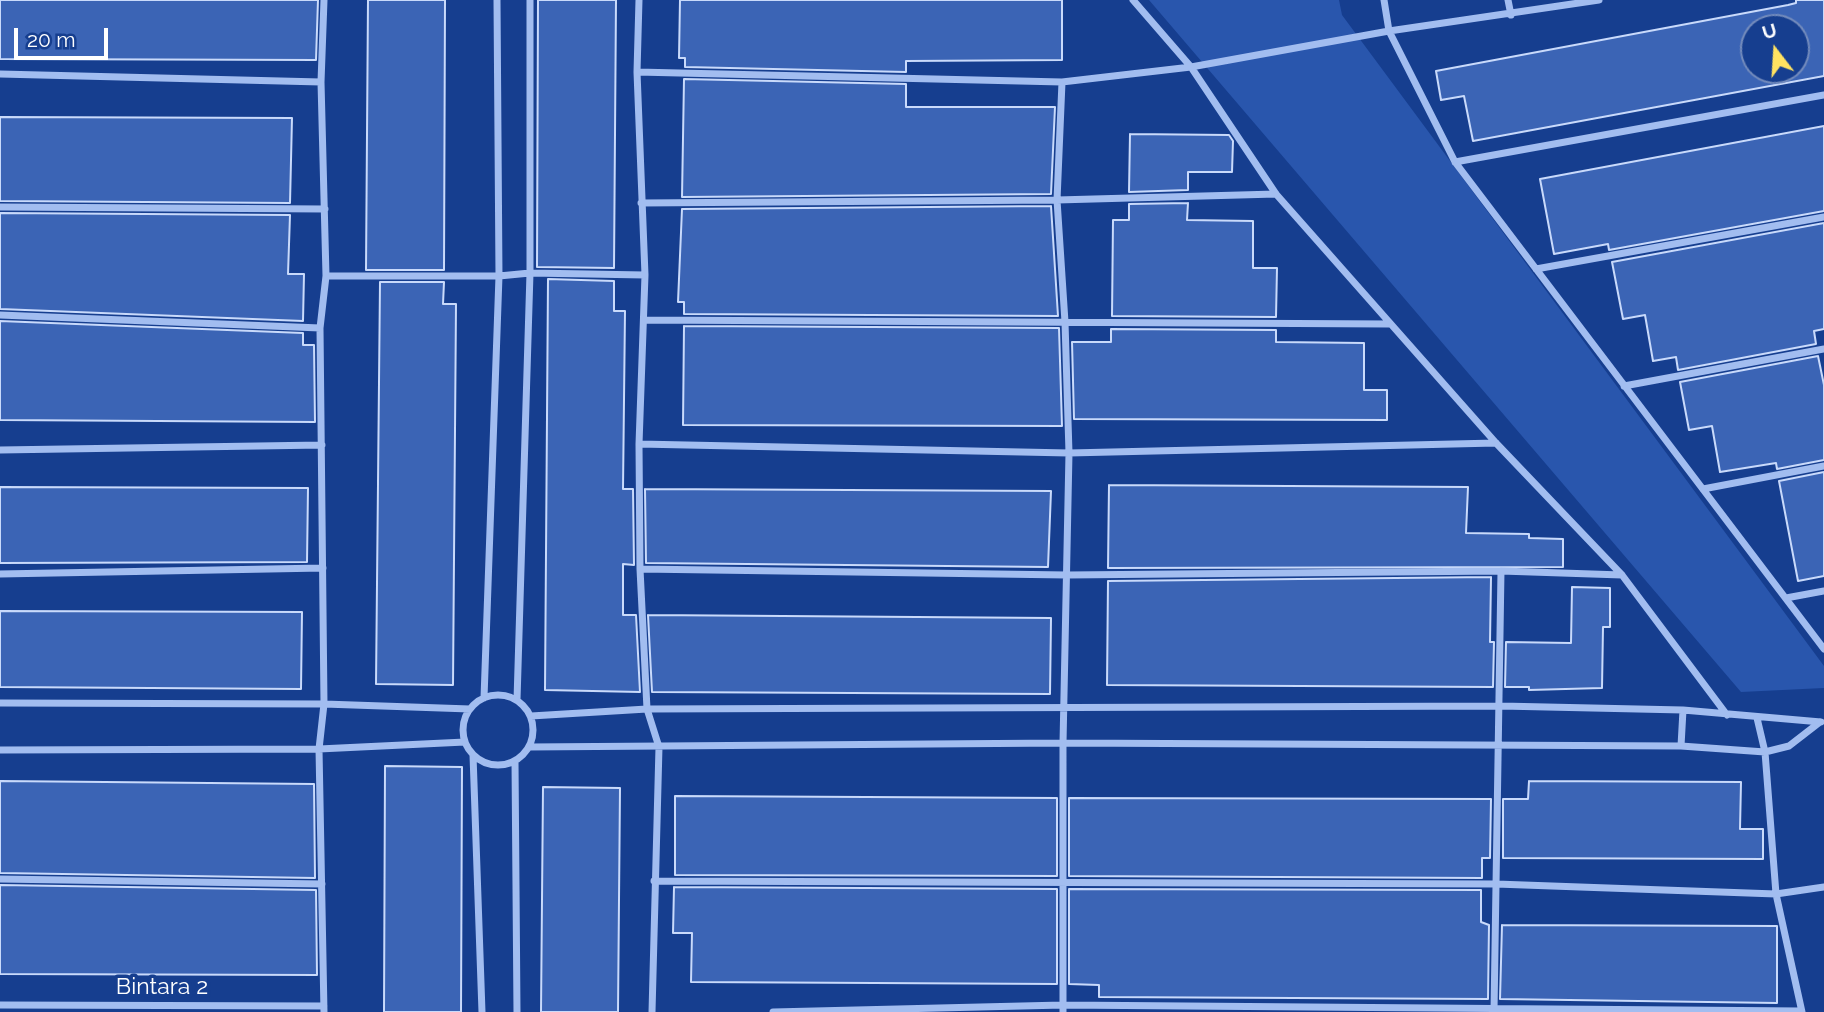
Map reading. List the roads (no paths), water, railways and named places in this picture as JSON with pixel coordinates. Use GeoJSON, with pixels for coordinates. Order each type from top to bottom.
{"type":"FeatureCollection","features":[{"type":"Feature","properties":{"kind":"street"},"geometry":{"type":"LineString","coordinates":[[324,0],[321,82],[326,276],[320,328],[324,704],[318,749],[324,1009]]}},
{"type":"Feature","properties":{"kind":"street"},"geometry":{"type":"LineString","coordinates":[[484,698],[499,276],[497,0]]}},
{"type":"Feature","properties":{"kind":"street"},"geometry":{"type":"LineString","coordinates":[[517,699],[530,273],[530,0]]}},
{"type":"Feature","properties":{"kind":"street"},"geometry":{"type":"LineString","coordinates":[[639,0],[638,72],[645,275],[639,444],[640,569],[647,709],[659,747],[652,1012]]}},
{"type":"Feature","properties":{"kind":"street"},"geometry":{"type":"LineString","coordinates":[[1133,0],[1191,67],[1276,194],[1496,443],[1622,575],[1727,715]]}},
{"type":"Feature","properties":{"kind":"street"},"geometry":{"type":"LineString","coordinates":[[1384,0],[1390,31],[1455,162],[1824,649]]}},
{"type":"Feature","properties":{"kind":"street"},"geometry":{"type":"LineString","coordinates":[[1508,0],[1511,15]]}},
{"type":"Feature","properties":{"kind":"street"},"geometry":{"type":"LineString","coordinates":[[638,72],[1062,82],[1191,67],[1390,31],[1600,0]]}},
{"type":"Feature","properties":{"kind":"street"},"geometry":{"type":"LineString","coordinates":[[0,74],[321,82]]}},
{"type":"Feature","properties":{"kind":"street"},"geometry":{"type":"LineString","coordinates":[[1062,82],[1056,201],[1065,322],[1069,453],[1063,743],[1063,1008]]}},
{"type":"Feature","properties":{"kind":"street"},"geometry":{"type":"LineString","coordinates":[[1455,162],[1824,95]]}},
{"type":"Feature","properties":{"kind":"street"},"geometry":{"type":"LineString","coordinates":[[641,203],[1056,201],[1276,194]]}},
{"type":"Feature","properties":{"kind":"street"},"geometry":{"type":"LineString","coordinates":[[0,206],[325,209]]}},
{"type":"Feature","properties":{"kind":"street"},"geometry":{"type":"LineString","coordinates":[[1536,269],[1824,217]]}},
{"type":"Feature","properties":{"kind":"street"},"geometry":{"type":"LineString","coordinates":[[326,276],[499,276],[530,273],[645,275]]}},
{"type":"Feature","properties":{"kind":"street"},"geometry":{"type":"LineString","coordinates":[[0,315],[320,328]]}},
{"type":"Feature","properties":{"kind":"street"},"geometry":{"type":"LineString","coordinates":[[644,320],[1389,324]]}},
{"type":"Feature","properties":{"kind":"street"},"geometry":{"type":"LineString","coordinates":[[1624,386],[1824,349]]}},
{"type":"Feature","properties":{"kind":"street"},"geometry":{"type":"LineString","coordinates":[[639,444],[1069,453],[1496,443]]}},
{"type":"Feature","properties":{"kind":"street"},"geometry":{"type":"LineString","coordinates":[[0,450],[322,445]]}},
{"type":"Feature","properties":{"kind":"street"},"geometry":{"type":"LineString","coordinates":[[1703,489],[1824,466]]}},
{"type":"Feature","properties":{"kind":"street"},"geometry":{"type":"LineString","coordinates":[[0,574],[323,568]]}},
{"type":"Feature","properties":{"kind":"street"},"geometry":{"type":"LineString","coordinates":[[640,569],[1067,575],[1501,571],[1622,575]]}},
{"type":"Feature","properties":{"kind":"street"},"geometry":{"type":"LineString","coordinates":[[1494,1010],[1501,706],[1501,571]]}},
{"type":"Feature","properties":{"kind":"street"},"geometry":{"type":"LineString","coordinates":[[1786,598],[1824,591]]}},
{"type":"Feature","properties":{"kind":"street"},"geometry":{"type":"LineString","coordinates":[[473,755],[493,764],[515,761],[529,747],[534,732],[531,716],[517,699],[501,695],[484,698],[470,709],[463,725],[465,742],[473,755],[482,1012]]}},
{"type":"Feature","properties":{"kind":"street"},"geometry":{"type":"LineString","coordinates":[[0,703],[324,704],[470,709]]}},
{"type":"Feature","properties":{"kind":"street"},"geometry":{"type":"LineString","coordinates":[[531,716],[647,709],[1065,705],[1501,706],[1683,710],[1822,722]]}},
{"type":"Feature","properties":{"kind":"street"},"geometry":{"type":"LineString","coordinates":[[1682,746],[1683,710]]}},
{"type":"Feature","properties":{"kind":"street"},"geometry":{"type":"LineString","coordinates":[[773,1012],[1063,1008],[1802,1012],[1776,894],[1765,752],[1757,718]]}},
{"type":"Feature","properties":{"kind":"street"},"geometry":{"type":"LineString","coordinates":[[529,747],[1063,743],[1682,746],[1765,752],[1789,746],[1822,722]]}},
{"type":"Feature","properties":{"kind":"street"},"geometry":{"type":"LineString","coordinates":[[0,750],[318,749],[465,742]]}},
{"type":"Feature","properties":{"kind":"street"},"geometry":{"type":"LineString","coordinates":[[515,761],[517,1012]]}},
{"type":"Feature","properties":{"kind":"street"},"geometry":{"type":"LineString","coordinates":[[0,879],[322,884]]}},
{"type":"Feature","properties":{"kind":"street"},"geometry":{"type":"LineString","coordinates":[[654,881],[1496,884],[1776,894],[1824,887]]}},
{"type":"Feature","properties":{"kind":"street","name":"Bintara 2"},"geometry":{"type":"LineString","coordinates":[[0,1005],[324,1009]]}}]}
